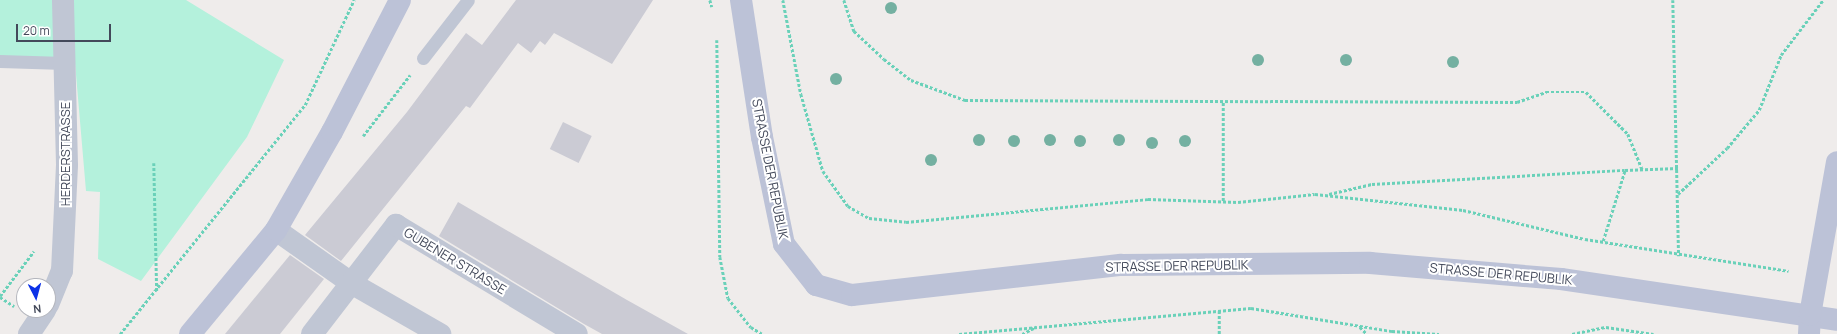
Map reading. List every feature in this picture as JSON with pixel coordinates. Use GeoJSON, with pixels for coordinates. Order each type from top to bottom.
{"type":"FeatureCollection","features":[{"type":"Feature","properties":{"kind":"main road"},"geometry":{"type":"LineString","coordinates":[[190,334],[276,230],[332,132],[400,0]]}},
{"type":"Feature","properties":{"kind":"main road","name":"STRASSE DER REPUBLIK"},"geometry":{"type":"LineString","coordinates":[[741,0],[762,137],[784,244],[816,285],[852,295],[1121,265],[1370,263],[1561,279],[1810,324],[1837,320]]}},
{"type":"Feature","properties":{"kind":"main road"},"geometry":{"type":"LineString","coordinates":[[1810,324],[1837,162]]}},
{"type":"Feature","properties":{"kind":"street","name":"HERDERSTRASSE"},"geometry":{"type":"LineString","coordinates":[[56,286],[62,271],[67,165],[62,0]]}},
{"type":"Feature","properties":{"kind":"street","name":"GUBENER STRASSE"},"geometry":{"type":"LineString","coordinates":[[312,334],[396,225],[578,334]]}},
{"type":"Feature","properties":{"kind":"street"},"geometry":{"type":"LineString","coordinates":[[276,230],[351,283],[440,334]]}},
{"type":"Feature","properties":{"kind":"street"},"geometry":{"type":"LineString","coordinates":[[29,334],[40,318]]}},
{"type":"Feature","properties":{"kind":"lane"},"geometry":{"type":"LineString","coordinates":[[423,58],[468,0]]}},
{"type":"Feature","properties":{"kind":"lane"},"geometry":{"type":"LineString","coordinates":[[0,61],[64,63]]}},
{"type":"Feature","properties":{"kind":"path"},"geometry":{"type":"LineString","coordinates":[[120,334],[305,105],[354,0]]}},
{"type":"Feature","properties":{"kind":"path"},"geometry":{"type":"LineString","coordinates":[[710,0],[714,14]]}},
{"type":"Feature","properties":{"kind":"path"},"geometry":{"type":"LineString","coordinates":[[783,0],[801,94],[823,171],[848,206],[869,218],[906,222],[1148,199],[1223,201],[1327,195],[1463,210],[1603,241],[1679,255],[1818,275]]}},
{"type":"Feature","properties":{"kind":"path"},"geometry":{"type":"LineString","coordinates":[[844,0],[854,31],[884,59],[911,80],[965,100],[1517,102],[1546,92],[1586,92],[1628,134],[1642,169]]}},
{"type":"Feature","properties":{"kind":"path"},"geometry":{"type":"LineString","coordinates":[[1674,0],[1679,255]]}},
{"type":"Feature","properties":{"kind":"path"},"geometry":{"type":"LineString","coordinates":[[1678,194],[1727,148],[1759,110],[1781,55],[1823,0]]}},
{"type":"Feature","properties":{"kind":"path"},"geometry":{"type":"LineString","coordinates":[[717,36],[720,257],[728,298],[751,327],[762,334]]}},
{"type":"Feature","properties":{"kind":"path"},"geometry":{"type":"LineString","coordinates":[[1223,101],[1223,201]]}},
{"type":"Feature","properties":{"kind":"path"},"geometry":{"type":"LineString","coordinates":[[154,163],[157,290]]}},
{"type":"Feature","properties":{"kind":"path"},"geometry":{"type":"LineString","coordinates":[[1327,195],[1372,184],[1678,168]]}},
{"type":"Feature","properties":{"kind":"path"},"geometry":{"type":"LineString","coordinates":[[1603,241],[1625,170]]}},
{"type":"Feature","properties":{"kind":"path"},"geometry":{"type":"LineString","coordinates":[[0,296],[37,248],[64,235]]}},
{"type":"Feature","properties":{"kind":"path"},"geometry":{"type":"LineString","coordinates":[[959,334],[1251,308],[1392,331],[1439,334]]}},
{"type":"Feature","properties":{"kind":"path"},"geometry":{"type":"LineString","coordinates":[[1219,311],[1219,334]]}},
{"type":"Feature","properties":{"kind":"path"},"geometry":{"type":"LineString","coordinates":[[1022,334],[1038,326]]}},
{"type":"Feature","properties":{"kind":"path"},"geometry":{"type":"LineString","coordinates":[[1360,326],[1367,334]]}},
{"type":"Feature","properties":{"kind":"path"},"geometry":{"type":"LineString","coordinates":[[1572,334],[1606,326],[1653,334]]}},
{"type":"Feature","properties":{"kind":"green space"},"geometry":{"type":"Polygon","coordinates":[[[0,0],[186,0],[284,60],[247,137],[141,281],[98,259],[100,192],[86,191],[75,63],[0,61],[0,0]]]}},
{"type":"Feature","properties":{"kind":"building"},"geometry":{"type":"Polygon","coordinates":[[[516,0],[653,0],[612,64],[554,33],[545,45],[540,41],[531,53],[518,43],[470,108],[466,106],[341,261],[305,235],[407,112],[466,33],[482,45],[516,0]]]}},
{"type":"Feature","properties":{"kind":"building"},"geometry":{"type":"Polygon","coordinates":[[[563,122],[592,136],[579,163],[550,149],[563,122]]]}},
{"type":"Feature","properties":{"kind":"building"},"geometry":{"type":"Polygon","coordinates":[[[458,202],[688,334],[602,334],[584,324],[439,236],[458,202]]]}},
{"type":"Feature","properties":{"kind":"building"},"geometry":{"type":"Polygon","coordinates":[[[290,255],[324,279],[280,334],[225,334],[290,255]]]}}]}
